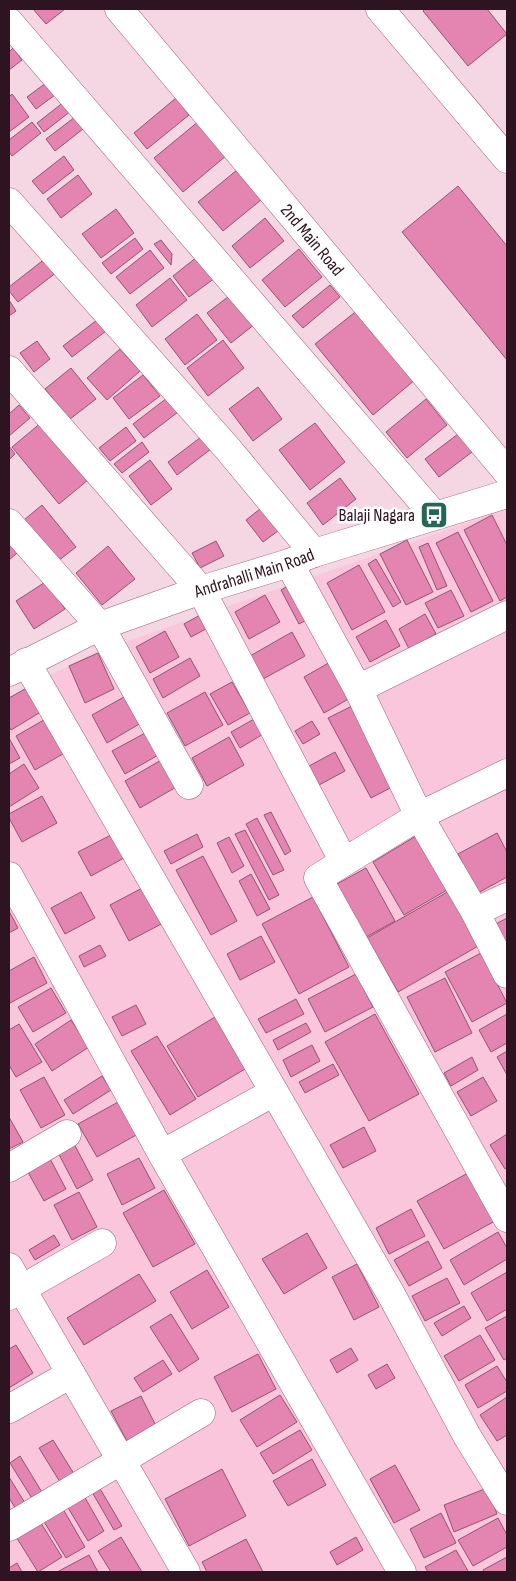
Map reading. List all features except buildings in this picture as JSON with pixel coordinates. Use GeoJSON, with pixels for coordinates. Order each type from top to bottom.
{"type":"FeatureCollection","features":[{"type":"Feature","properties":{"kind":"street","name":"2nd Main Road"},"geometry":{"type":"LineString","coordinates":[[119,9],[507,472]]}},
{"type":"Feature","properties":{"kind":"street"},"geometry":{"type":"LineString","coordinates":[[380,9],[507,159]]}},
{"type":"Feature","properties":{"kind":"street"},"geometry":{"type":"LineString","coordinates":[[9,22],[434,515]]}},
{"type":"Feature","properties":{"kind":"street"},"geometry":{"type":"LineString","coordinates":[[9,202],[228,449],[302,558],[358,689],[418,816],[475,912],[507,974]]}},
{"type":"Feature","properties":{"kind":"street"},"geometry":{"type":"LineString","coordinates":[[9,370],[201,590],[344,862]]}},
{"type":"Feature","properties":{"kind":"street","name":"Andrahalli Main Road"},"geometry":{"type":"LineString","coordinates":[[17,667],[100,626],[201,590],[434,515],[507,494]]}},
{"type":"Feature","properties":{"kind":"street"},"geometry":{"type":"LineString","coordinates":[[9,523],[100,626],[189,785]]}},
{"type":"Feature","properties":{"kind":"street"},"geometry":{"type":"LineString","coordinates":[[358,689],[507,615]]}},
{"type":"Feature","properties":{"kind":"street"},"geometry":{"type":"LineString","coordinates":[[17,667],[274,1092],[392,1296],[467,1436],[507,1501]]}},
{"type":"Feature","properties":{"kind":"street"},"geometry":{"type":"LineString","coordinates":[[507,773],[418,816],[318,878],[507,1218]]}},
{"type":"Feature","properties":{"kind":"street"},"geometry":{"type":"LineString","coordinates":[[9,876],[162,1154],[402,1572]]}},
{"type":"Feature","properties":{"kind":"street"},"geometry":{"type":"LineString","coordinates":[[475,912],[507,897]]}},
{"type":"Feature","properties":{"kind":"street"},"geometry":{"type":"LineString","coordinates":[[162,1154],[274,1092]]}},
{"type":"Feature","properties":{"kind":"street"},"geometry":{"type":"LineString","coordinates":[[9,1168],[67,1134]]}},
{"type":"Feature","properties":{"kind":"street"},"geometry":{"type":"LineString","coordinates":[[102,1243],[13,1284],[71,1374],[186,1572]]}},
{"type":"Feature","properties":{"kind":"street"},"geometry":{"type":"LineString","coordinates":[[9,1409],[71,1374]]}},
{"type":"Feature","properties":{"kind":"street"},"geometry":{"type":"LineString","coordinates":[[9,1527],[201,1413]]}},
{"type":"Feature","properties":{"kind":"shaded area"},"geometry":{"type":"Polygon","coordinates":[[[507,509],[507,1572],[9,1572],[9,697],[91,654],[507,509]]]}},
{"type":"Feature","properties":{"kind":"place","name":"Balaji Nagara"},"geometry":{"type":"Point","coordinates":[434,515]}}]}
